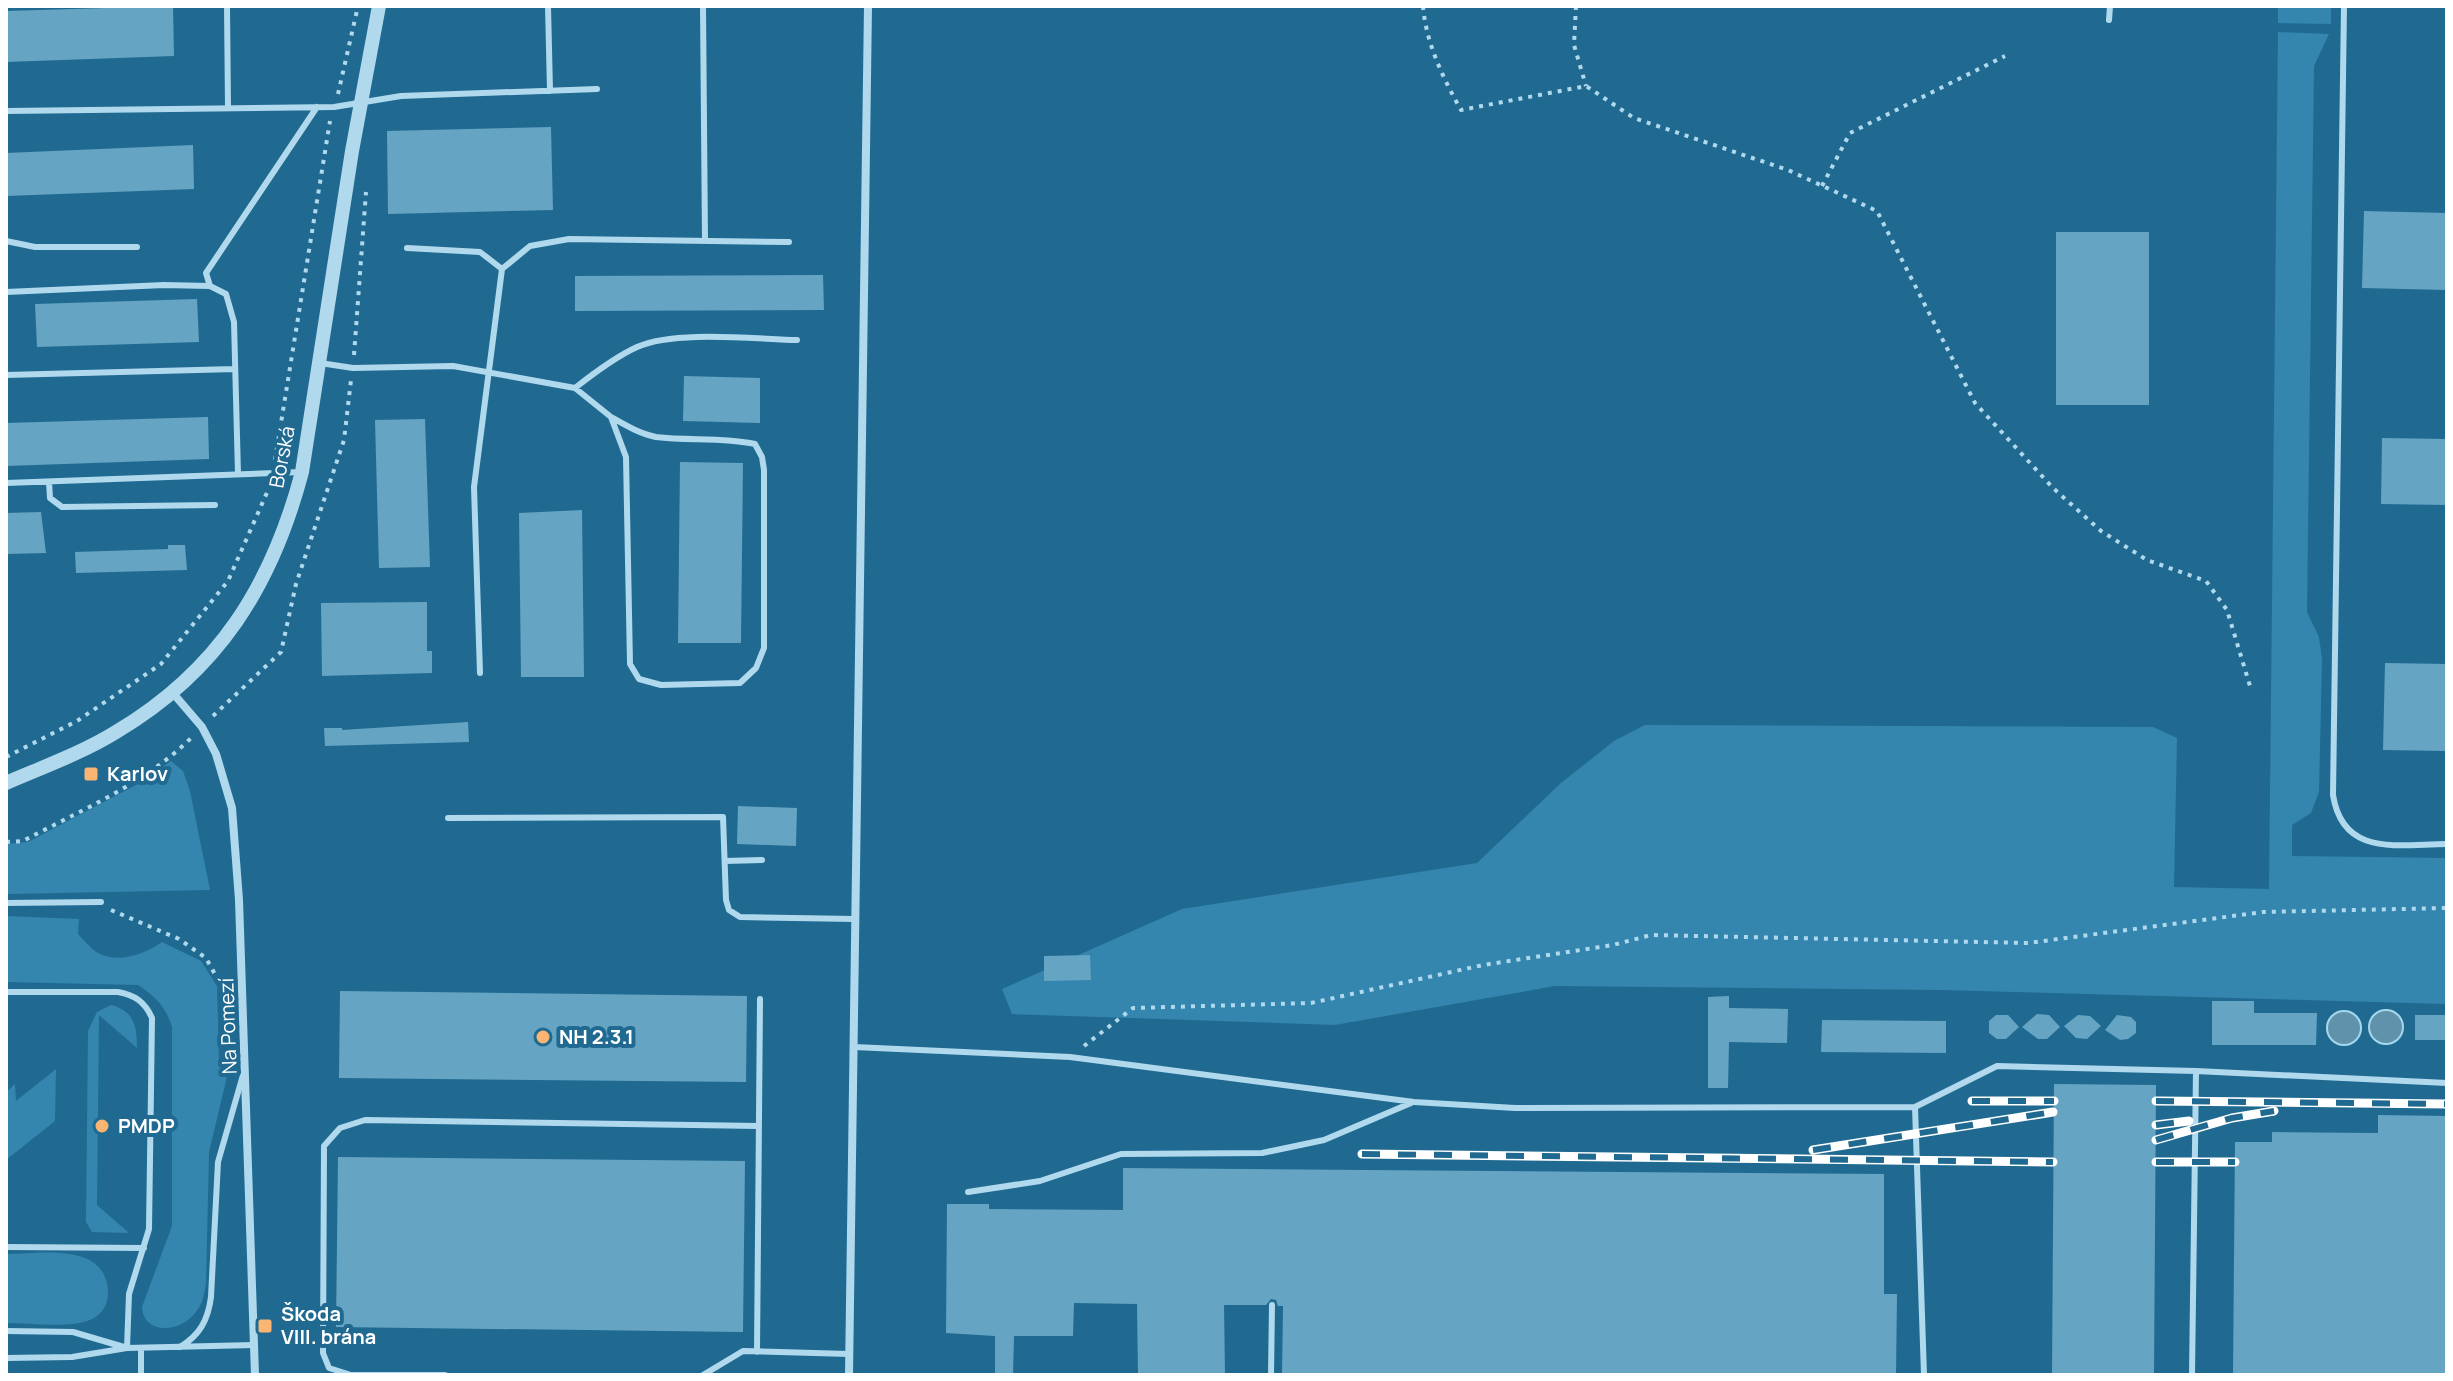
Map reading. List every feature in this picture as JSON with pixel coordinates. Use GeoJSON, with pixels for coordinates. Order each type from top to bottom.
{"type":"FeatureCollection","features":[{"type":"Feature","properties":{"kind":"street","name":"Borská"},"geometry":{"type":"LineString","coordinates":[[6,783],[97,743],[172,692],[212,653],[261,583],[290,516],[302,472],[360,103],[379,6]]}},
{"type":"Feature","properties":{"kind":"street"},"geometry":{"type":"LineString","coordinates":[[849,1375],[868,6]]}},
{"type":"Feature","properties":{"kind":"street","name":"Na Pomezí"},"geometry":{"type":"LineString","coordinates":[[172,692],[202,727],[226,780],[232,808],[246,1066],[255,1375]]}},
{"type":"Feature","properties":{"kind":"lane"},"geometry":{"type":"LineString","coordinates":[[227,6],[228,107]]}},
{"type":"Feature","properties":{"kind":"lane"},"geometry":{"type":"LineString","coordinates":[[548,6],[550,91]]}},
{"type":"Feature","properties":{"kind":"lane"},"geometry":{"type":"LineString","coordinates":[[703,6],[705,241]]}},
{"type":"Feature","properties":{"kind":"lane"},"geometry":{"type":"LineString","coordinates":[[2109,20],[2110,6]]}},
{"type":"Feature","properties":{"kind":"lane"},"geometry":{"type":"LineString","coordinates":[[2344,6],[2333,795],[2342,823],[2357,838],[2374,843],[2447,844]]}},
{"type":"Feature","properties":{"kind":"lane"},"geometry":{"type":"LineString","coordinates":[[6,111],[317,107],[401,96],[597,89]]}},
{"type":"Feature","properties":{"kind":"lane"},"geometry":{"type":"LineString","coordinates":[[210,286],[206,273],[317,107]]}},
{"type":"Feature","properties":{"kind":"lane"},"geometry":{"type":"LineString","coordinates":[[480,673],[474,487],[502,269],[530,246],[569,239],[789,242]]}},
{"type":"Feature","properties":{"kind":"lane"},"geometry":{"type":"LineString","coordinates":[[6,241],[35,247],[137,247]]}},
{"type":"Feature","properties":{"kind":"lane"},"geometry":{"type":"LineString","coordinates":[[407,248],[480,252],[502,269]]}},
{"type":"Feature","properties":{"kind":"lane"},"geometry":{"type":"LineString","coordinates":[[6,292],[164,285],[210,286],[226,294],[234,322],[238,474]]}},
{"type":"Feature","properties":{"kind":"lane"},"geometry":{"type":"LineString","coordinates":[[575,388],[639,346],[679,338],[797,340]]}},
{"type":"Feature","properties":{"kind":"lane"},"geometry":{"type":"LineString","coordinates":[[319,363],[353,368],[453,366],[575,388],[611,417],[654,437],[732,439],[755,444],[762,457],[764,648],[756,668],[740,683],[661,685],[639,679],[630,664],[626,457],[611,417]]}},
{"type":"Feature","properties":{"kind":"lane"},"geometry":{"type":"LineString","coordinates":[[6,375],[235,369]]}},
{"type":"Feature","properties":{"kind":"lane"},"geometry":{"type":"LineString","coordinates":[[6,483],[302,472]]}},
{"type":"Feature","properties":{"kind":"lane"},"geometry":{"type":"LineString","coordinates":[[49,482],[50,498],[62,507],[215,505]]}},
{"type":"Feature","properties":{"kind":"lane"},"geometry":{"type":"LineString","coordinates":[[448,818],[723,817],[729,910],[740,917],[855,919]]}},
{"type":"Feature","properties":{"kind":"lane"},"geometry":{"type":"LineString","coordinates":[[725,861],[762,860]]}},
{"type":"Feature","properties":{"kind":"lane"},"geometry":{"type":"LineString","coordinates":[[6,903],[101,902]]}},
{"type":"Feature","properties":{"kind":"lane"},"geometry":{"type":"LineString","coordinates":[[6,992],[118,992],[132,995],[149,1010],[152,1018],[149,1229],[129,1294],[127,1348]]}},
{"type":"Feature","properties":{"kind":"lane"},"geometry":{"type":"LineString","coordinates":[[757,1352],[760,999]]}},
{"type":"Feature","properties":{"kind":"lane"},"geometry":{"type":"LineString","coordinates":[[854,1047],[1070,1057],[1414,1102],[1515,1108],[1915,1107],[1997,1066],[2196,1071],[2447,1083]]}},
{"type":"Feature","properties":{"kind":"lane"},"geometry":{"type":"LineString","coordinates":[[180,1347],[194,1338],[208,1316],[218,1162],[246,1066]]}},
{"type":"Feature","properties":{"kind":"lane"},"geometry":{"type":"LineString","coordinates":[[2192,1375],[2196,1071]]}},
{"type":"Feature","properties":{"kind":"lane"},"geometry":{"type":"LineString","coordinates":[[968,1192],[1040,1181],[1121,1154],[1262,1153],[1324,1140],[1414,1102]]}},
{"type":"Feature","properties":{"kind":"lane"},"geometry":{"type":"LineString","coordinates":[[1915,1107],[1924,1375]]}},
{"type":"Feature","properties":{"kind":"lane"},"geometry":{"type":"LineString","coordinates":[[445,1375],[351,1375],[329,1368],[323,1353],[324,1146],[340,1128],[365,1120],[759,1126]]}},
{"type":"Feature","properties":{"kind":"lane"},"geometry":{"type":"LineString","coordinates":[[6,1247],[144,1248]]}},
{"type":"Feature","properties":{"kind":"lane"},"geometry":{"type":"LineString","coordinates":[[1271,1375],[1272,1305]]}},
{"type":"Feature","properties":{"kind":"lane"},"geometry":{"type":"LineString","coordinates":[[6,1331],[73,1332],[127,1348]]}},
{"type":"Feature","properties":{"kind":"lane"},"geometry":{"type":"LineString","coordinates":[[6,1358],[72,1357],[127,1348],[254,1345]]}},
{"type":"Feature","properties":{"kind":"lane"},"geometry":{"type":"LineString","coordinates":[[141,1348],[141,1375]]}},
{"type":"Feature","properties":{"kind":"lane"},"geometry":{"type":"LineString","coordinates":[[703,1375],[743,1351],[849,1354]]}},
{"type":"Feature","properties":{"kind":"path"},"geometry":{"type":"LineString","coordinates":[[342,80],[358,6]]}},
{"type":"Feature","properties":{"kind":"path"},"geometry":{"type":"LineString","coordinates":[[1423,6],[1425,24],[1444,79],[1461,110],[1586,86]]}},
{"type":"Feature","properties":{"kind":"path"},"geometry":{"type":"LineString","coordinates":[[1576,6],[1574,45],[1586,86],[1634,118],[1788,170],[1877,211],[1975,403],[2053,488],[2101,531],[2147,560],[2206,581],[2227,610],[2250,686]]}},
{"type":"Feature","properties":{"kind":"path"},"geometry":{"type":"LineString","coordinates":[[1822,186],[1850,133],[2005,56]]}},
{"type":"Feature","properties":{"kind":"path"},"geometry":{"type":"LineString","coordinates":[[6,842],[23,841],[146,775],[176,754],[281,652],[296,584],[344,440],[359,316],[366,191]]}},
{"type":"Feature","properties":{"kind":"path"},"geometry":{"type":"LineString","coordinates":[[101,902],[113,911],[179,939],[206,958],[221,985]]}},
{"type":"Feature","properties":{"kind":"path"},"geometry":{"type":"LineString","coordinates":[[1070,1057],[1133,1008],[1311,1003],[1483,965],[1613,945],[1651,935],[2028,943],[2263,912],[2447,908]]}},
{"type":"Feature","properties":{"kind":"shaded area"},"geometry":{"type":"Polygon","coordinates":[[[2278,6],[2331,6],[2331,24],[2278,23],[2278,6]]]}},
{"type":"Feature","properties":{"kind":"shaded area"},"geometry":{"type":"Polygon","coordinates":[[[2278,32],[2329,34],[2314,66],[2307,612],[2319,637],[2322,659],[2319,792],[2311,813],[2292,825],[2292,856],[2447,858],[2447,1004],[1941,990],[1555,986],[1335,1025],[1012,1014],[1002,989],[1182,909],[1477,863],[1561,783],[1614,741],[1645,725],[2153,727],[2177,738],[2174,887],[2269,889],[2278,32]]]}},
{"type":"Feature","properties":{"kind":"shaded area"},"geometry":{"type":"Polygon","coordinates":[[[171,761],[183,771],[190,791],[210,890],[6,894],[6,844],[28,842],[138,784],[171,761]]]}},
{"type":"Feature","properties":{"kind":"shaded area"},"geometry":{"type":"Polygon","coordinates":[[[6,916],[79,919],[78,934],[98,953],[114,958],[140,954],[162,942],[201,961],[217,986],[219,1060],[228,1060],[209,1152],[206,1283],[200,1306],[181,1324],[156,1327],[144,1316],[142,1307],[172,1226],[170,1020],[150,993],[138,985],[6,982],[6,916]]]}},
{"type":"Feature","properties":{"kind":"shaded area"},"geometry":{"type":"Polygon","coordinates":[[[111,1005],[125,1011],[133,1020],[137,1048],[99,1015],[97,1205],[129,1233],[92,1232],[86,1222],[88,1031],[97,1012],[111,1005]]]}},
{"type":"Feature","properties":{"kind":"shaded area"},"geometry":{"type":"Polygon","coordinates":[[[2386,1010],[2398,1015],[2403,1027],[2398,1039],[2386,1044],[2374,1039],[2369,1027],[2374,1015],[2386,1010]]]}},
{"type":"Feature","properties":{"kind":"shaded area"},"geometry":{"type":"Polygon","coordinates":[[[2344,1011],[2356,1016],[2361,1028],[2356,1040],[2344,1045],[2332,1040],[2327,1028],[2332,1016],[2344,1011]]]}},
{"type":"Feature","properties":{"kind":"shaded area"},"geometry":{"type":"Polygon","coordinates":[[[56,1069],[55,1121],[6,1160],[6,1092],[15,1084],[16,1101],[56,1069]]]}},
{"type":"Feature","properties":{"kind":"shaded area"},"geometry":{"type":"Polygon","coordinates":[[[53,1253],[85,1258],[97,1265],[105,1276],[108,1298],[105,1307],[96,1317],[79,1323],[6,1323],[6,1254],[53,1253]]]}},
{"type":"Feature","properties":{"kind":"building"},"geometry":{"type":"Polygon","coordinates":[[[173,6],[174,56],[6,62],[6,11],[173,6]]]}},
{"type":"Feature","properties":{"kind":"building"},"geometry":{"type":"Polygon","coordinates":[[[551,127],[553,210],[388,214],[387,131],[551,127]]]}},
{"type":"Feature","properties":{"kind":"building"},"geometry":{"type":"Polygon","coordinates":[[[193,145],[194,189],[6,196],[6,153],[193,145]]]}},
{"type":"Feature","properties":{"kind":"building"},"geometry":{"type":"Polygon","coordinates":[[[2364,211],[2447,213],[2447,290],[2362,288],[2364,211]]]}},
{"type":"Feature","properties":{"kind":"building"},"geometry":{"type":"Polygon","coordinates":[[[2056,232],[2149,232],[2149,405],[2056,405],[2056,232]]]}},
{"type":"Feature","properties":{"kind":"building"},"geometry":{"type":"Polygon","coordinates":[[[823,275],[824,310],[575,311],[575,276],[823,275]]]}},
{"type":"Feature","properties":{"kind":"building"},"geometry":{"type":"Polygon","coordinates":[[[197,299],[199,342],[37,347],[35,304],[197,299]]]}},
{"type":"Feature","properties":{"kind":"building"},"geometry":{"type":"Polygon","coordinates":[[[684,376],[760,378],[760,423],[683,421],[684,376]]]}},
{"type":"Feature","properties":{"kind":"building"},"geometry":{"type":"Polygon","coordinates":[[[208,417],[209,459],[6,466],[6,423],[208,417]]]}},
{"type":"Feature","properties":{"kind":"building"},"geometry":{"type":"Polygon","coordinates":[[[425,419],[430,567],[379,568],[375,420],[425,419]]]}},
{"type":"Feature","properties":{"kind":"building"},"geometry":{"type":"Polygon","coordinates":[[[2382,438],[2447,439],[2447,505],[2381,504],[2382,438]]]}},
{"type":"Feature","properties":{"kind":"building"},"geometry":{"type":"Polygon","coordinates":[[[680,462],[743,463],[741,643],[678,643],[680,462]]]}},
{"type":"Feature","properties":{"kind":"building"},"geometry":{"type":"Polygon","coordinates":[[[582,510],[584,677],[521,677],[519,513],[582,510]]]}},
{"type":"Feature","properties":{"kind":"building"},"geometry":{"type":"Polygon","coordinates":[[[41,512],[46,553],[6,554],[6,513],[41,512]]]}},
{"type":"Feature","properties":{"kind":"building"},"geometry":{"type":"Polygon","coordinates":[[[168,545],[185,545],[187,570],[76,573],[75,552],[168,549],[168,545]]]}},
{"type":"Feature","properties":{"kind":"building"},"geometry":{"type":"Polygon","coordinates":[[[427,602],[427,651],[432,651],[432,673],[322,676],[321,603],[427,602]]]}},
{"type":"Feature","properties":{"kind":"building"},"geometry":{"type":"Polygon","coordinates":[[[2385,663],[2447,664],[2447,751],[2383,750],[2385,663]]]}},
{"type":"Feature","properties":{"kind":"building"},"geometry":{"type":"Polygon","coordinates":[[[468,722],[469,742],[325,746],[324,728],[342,730],[468,722]]]}},
{"type":"Feature","properties":{"kind":"building"},"geometry":{"type":"Polygon","coordinates":[[[738,806],[797,808],[796,846],[737,844],[738,806]]]}},
{"type":"Feature","properties":{"kind":"building"},"geometry":{"type":"Polygon","coordinates":[[[1090,955],[1091,980],[1044,981],[1044,956],[1090,955]]]}},
{"type":"Feature","properties":{"kind":"building","name":"NH 2.3.1"},"geometry":{"type":"Polygon","coordinates":[[[340,991],[747,996],[746,1082],[339,1078],[340,991]]]}},
{"type":"Feature","properties":{"kind":"building"},"geometry":{"type":"Polygon","coordinates":[[[1729,996],[1729,1008],[1788,1009],[1787,1043],[1729,1042],[1728,1088],[1708,1088],[1708,997],[1729,996]]]}},
{"type":"Feature","properties":{"kind":"building"},"geometry":{"type":"Polygon","coordinates":[[[2212,1001],[2254,1001],[2254,1013],[2317,1013],[2316,1045],[2212,1045],[2212,1001]]]}},
{"type":"Feature","properties":{"kind":"building"},"geometry":{"type":"Polygon","coordinates":[[[2037,1014],[2049,1015],[2060,1027],[2047,1039],[2038,1039],[2022,1027],[2037,1014]]]}},
{"type":"Feature","properties":{"kind":"building"},"geometry":{"type":"Polygon","coordinates":[[[1996,1015],[2008,1015],[2019,1027],[2006,1039],[1997,1039],[1989,1033],[1989,1021],[1996,1015]]]}},
{"type":"Feature","properties":{"kind":"building"},"geometry":{"type":"Polygon","coordinates":[[[2078,1015],[2090,1016],[2101,1026],[2087,1039],[2076,1038],[2064,1026],[2078,1015]]]}},
{"type":"Feature","properties":{"kind":"building"},"geometry":{"type":"Polygon","coordinates":[[[2117,1015],[2131,1017],[2136,1022],[2136,1033],[2128,1039],[2120,1040],[2105,1030],[2117,1015]]]}},
{"type":"Feature","properties":{"kind":"building"},"geometry":{"type":"Polygon","coordinates":[[[2415,1015],[2447,1015],[2447,1040],[2415,1040],[2415,1015]]]}},
{"type":"Feature","properties":{"kind":"building"},"geometry":{"type":"Polygon","coordinates":[[[1822,1020],[1946,1021],[1946,1053],[1821,1052],[1822,1020]]]}},
{"type":"Feature","properties":{"kind":"building"},"geometry":{"type":"Polygon","coordinates":[[[2054,1084],[2156,1085],[2154,1375],[2052,1375],[2054,1084]]]}},
{"type":"Feature","properties":{"kind":"building"},"geometry":{"type":"Polygon","coordinates":[[[2378,1115],[2447,1116],[2447,1375],[2233,1375],[2235,1142],[2272,1142],[2272,1132],[2378,1133],[2378,1115]]]}},
{"type":"Feature","properties":{"kind":"building"},"geometry":{"type":"Polygon","coordinates":[[[338,1157],[745,1161],[743,1332],[336,1327],[338,1157]]]}},
{"type":"Feature","properties":{"kind":"building"},"geometry":{"type":"Polygon","coordinates":[[[1123,1168],[1884,1174],[1884,1294],[1897,1294],[1896,1375],[1282,1375],[1283,1306],[1278,1306],[1276,1300],[1271,1299],[1266,1305],[1224,1305],[1225,1375],[1138,1375],[1137,1304],[1074,1303],[1073,1336],[1014,1336],[1013,1375],[995,1375],[995,1336],[946,1333],[947,1204],[989,1204],[989,1209],[1123,1210],[1123,1168]]]}},
{"type":"Feature","properties":{"kind":"railway"},"geometry":{"type":"LineString","coordinates":[[1972,1101],[2054,1101]]}},
{"type":"Feature","properties":{"kind":"railway"},"geometry":{"type":"LineString","coordinates":[[2156,1101],[2447,1104]]}},
{"type":"Feature","properties":{"kind":"railway"},"geometry":{"type":"LineString","coordinates":[[2156,1140],[2232,1118],[2274,1111]]}},
{"type":"Feature","properties":{"kind":"railway"},"geometry":{"type":"LineString","coordinates":[[1813,1150],[2053,1112]]}},
{"type":"Feature","properties":{"kind":"railway"},"geometry":{"type":"LineString","coordinates":[[2156,1125],[2189,1121]]}},
{"type":"Feature","properties":{"kind":"railway"},"geometry":{"type":"LineString","coordinates":[[1362,1154],[2053,1162]]}},
{"type":"Feature","properties":{"kind":"railway"},"geometry":{"type":"LineString","coordinates":[[2156,1162],[2235,1162]]}},
{"type":"Feature","properties":{"kind":"place","name":"Karlov"},"geometry":{"type":"Point","coordinates":[91,774]}},
{"type":"Feature","properties":{"kind":"place","name":"NH 2.3.1"},"geometry":{"type":"Point","coordinates":[543,1037]}},
{"type":"Feature","properties":{"kind":"place","name":"PMDP"},"geometry":{"type":"Point","coordinates":[102,1126]}},
{"type":"Feature","properties":{"kind":"place","name":"Škoda VIII. brána"},"geometry":{"type":"Point","coordinates":[265,1326]}}]}
